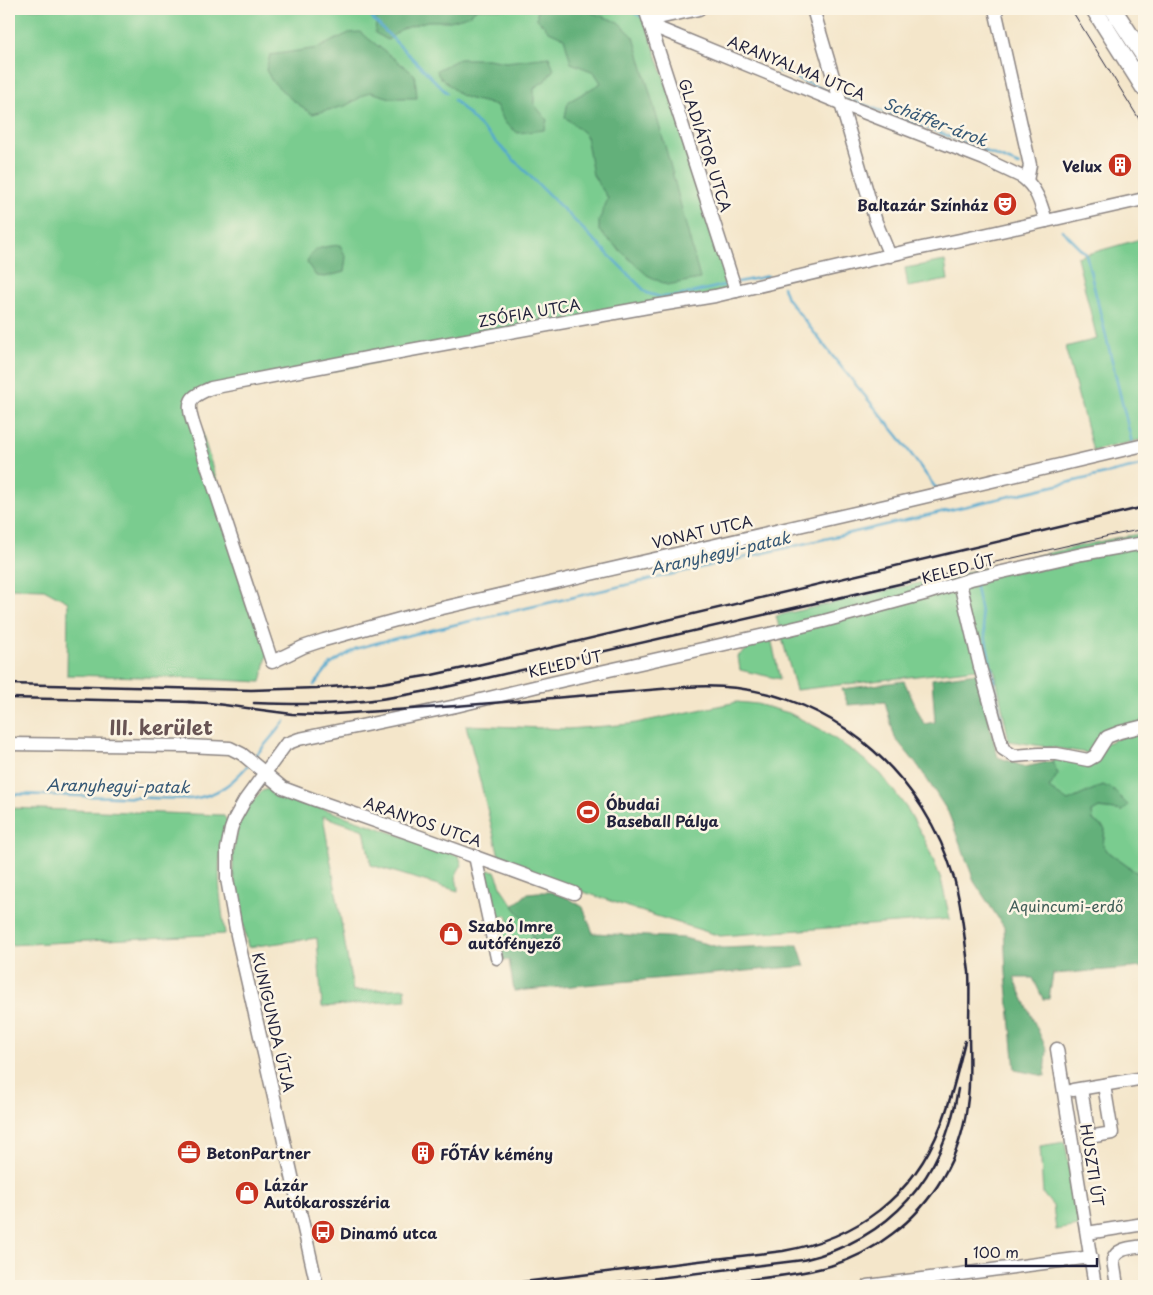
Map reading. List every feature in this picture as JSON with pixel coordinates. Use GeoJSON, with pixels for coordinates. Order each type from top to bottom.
{"type":"FeatureCollection","features":[{"type":"Feature","properties":{"kind":"main road"},"geometry":{"type":"LineString","coordinates":[[1094,9],[1144,88]]}},
{"type":"Feature","properties":{"kind":"main road"},"geometry":{"type":"LineString","coordinates":[[1114,9],[1144,56]]}},
{"type":"Feature","properties":{"kind":"street"},"geometry":{"type":"LineString","coordinates":[[648,18],[699,9]]}},
{"type":"Feature","properties":{"kind":"street"},"geometry":{"type":"LineString","coordinates":[[812,9],[876,222],[890,256]]}},
{"type":"Feature","properties":{"kind":"street"},"geometry":{"type":"LineString","coordinates":[[995,9],[1030,165],[1027,181]]}},
{"type":"Feature","properties":{"kind":"street","name":"ARANYALMA UTCA"},"geometry":{"type":"LineString","coordinates":[[648,18],[840,103],[984,159],[1022,177],[1038,194],[1046,221]]}},
{"type":"Feature","properties":{"kind":"street","name":"GLADIÁTOR UTCA"},"geometry":{"type":"LineString","coordinates":[[648,18],[736,291]]}},
{"type":"Feature","properties":{"kind":"street","name":"ZSÓFIA UTCA"},"geometry":{"type":"LineString","coordinates":[[272,662],[190,414],[189,406],[192,399],[198,394],[211,388],[372,357],[715,296],[1144,199]]}},
{"type":"Feature","properties":{"kind":"street","name":"VONAT UTCA"},"geometry":{"type":"LineString","coordinates":[[272,662],[319,641],[425,612],[1144,445]]}},
{"type":"Feature","properties":{"kind":"street","name":"KELED ÚT"},"geometry":{"type":"LineString","coordinates":[[262,770],[286,744],[292,741],[456,706],[778,632],[970,580],[1082,554],[1144,543]]}},
{"type":"Feature","properties":{"kind":"street"},"geometry":{"type":"LineString","coordinates":[[970,580],[980,667],[1003,749],[1014,756],[1057,754],[1088,760],[1095,756],[1107,737],[1144,726]]}},
{"type":"Feature","properties":{"kind":"street"},"geometry":{"type":"LineString","coordinates":[[9,744],[223,747],[233,749],[242,754],[262,770]]}},
{"type":"Feature","properties":{"kind":"street","name":"ARANYOS UTCA"},"geometry":{"type":"LineString","coordinates":[[262,770],[276,784],[283,788],[475,856],[574,894]]}},
{"type":"Feature","properties":{"kind":"street","name":"KUNIGUNDA ÚTJA"},"geometry":{"type":"LineString","coordinates":[[262,770],[233,823],[227,849],[227,879],[237,935],[317,1286]]}},
{"type":"Feature","properties":{"kind":"street"},"geometry":{"type":"LineString","coordinates":[[475,856],[498,958]]}},
{"type":"Feature","properties":{"kind":"street","name":"HUSZTI ÚT"},"geometry":{"type":"LineString","coordinates":[[1057,1049],[1095,1286]]}},
{"type":"Feature","properties":{"kind":"street"},"geometry":{"type":"LineString","coordinates":[[1064,1092],[1144,1078]]}},
{"type":"Feature","properties":{"kind":"street"},"geometry":{"type":"LineString","coordinates":[[1081,1089],[1089,1137],[1112,1133],[1104,1085]]}},
{"type":"Feature","properties":{"kind":"street"},"geometry":{"type":"LineString","coordinates":[[1087,1233],[1144,1224]]}},
{"type":"Feature","properties":{"kind":"street"},"geometry":{"type":"LineString","coordinates":[[1117,1286],[1114,1256],[1124,1249],[1144,1246]]}},
{"type":"Feature","properties":{"kind":"street"},"geometry":{"type":"LineString","coordinates":[[868,1286],[896,1284],[1090,1257]]}},
{"type":"Feature","properties":{"kind":"green space"},"geometry":{"type":"Polygon","coordinates":[[[9,9],[641,9],[736,291],[192,399],[268,652],[261,682],[67,675],[68,602],[44,589],[9,588],[9,9]]]}},
{"type":"Feature","properties":{"kind":"green space"},"geometry":{"type":"Polygon","coordinates":[[[396,9],[477,9],[468,16],[450,21],[427,21],[400,30],[388,40],[375,33],[377,14],[396,9]]]}},
{"type":"Feature","properties":{"kind":"green space"},"geometry":{"type":"Polygon","coordinates":[[[537,9],[582,9],[618,22],[634,37],[700,279],[667,285],[647,275],[599,231],[599,221],[608,198],[593,175],[586,135],[565,117],[568,102],[601,83],[594,72],[571,63],[564,38],[549,31],[537,19],[537,9]]]}},
{"type":"Feature","properties":{"kind":"green space"},"geometry":{"type":"Polygon","coordinates":[[[360,32],[415,75],[417,98],[391,98],[370,92],[345,106],[312,114],[291,99],[272,81],[266,70],[270,55],[318,48],[349,33],[360,32]]]}},
{"type":"Feature","properties":{"kind":"green space"},"geometry":{"type":"Polygon","coordinates":[[[549,57],[554,69],[546,80],[534,88],[534,104],[547,120],[544,130],[518,133],[505,123],[496,105],[470,99],[459,94],[438,75],[437,70],[459,59],[488,59],[506,62],[549,57]]]}},
{"type":"Feature","properties":{"kind":"green space"},"geometry":{"type":"Polygon","coordinates":[[[1144,238],[1144,439],[1093,451],[1065,347],[1097,339],[1077,257],[1144,238]]]}},
{"type":"Feature","properties":{"kind":"green space"},"geometry":{"type":"Polygon","coordinates":[[[340,245],[346,257],[344,272],[325,277],[316,276],[307,263],[312,253],[320,248],[340,245]]]}},
{"type":"Feature","properties":{"kind":"green space"},"geometry":{"type":"Polygon","coordinates":[[[945,261],[948,280],[908,287],[905,268],[945,261]]]}},
{"type":"Feature","properties":{"kind":"green space"},"geometry":{"type":"Polygon","coordinates":[[[1144,533],[1144,723],[1105,734],[1088,753],[1009,741],[994,667],[796,690],[776,616],[1144,533]]]}},
{"type":"Feature","properties":{"kind":"green space"},"geometry":{"type":"Polygon","coordinates":[[[771,638],[780,679],[740,670],[738,656],[760,640],[771,638]]]}},
{"type":"Feature","properties":{"kind":"green space","name":"Aquincumi-erdő"},"geometry":{"type":"Polygon","coordinates":[[[976,673],[998,757],[1025,767],[1052,761],[1058,774],[1049,788],[1068,801],[1103,785],[1112,789],[1128,805],[1123,811],[1099,808],[1092,812],[1093,820],[1105,829],[1103,845],[1109,853],[1144,878],[1144,967],[1053,974],[1049,999],[1043,999],[1033,978],[1014,978],[1047,1050],[1045,1076],[1015,1070],[1006,973],[1004,927],[975,883],[948,812],[919,767],[895,738],[885,702],[848,705],[842,689],[904,681],[924,724],[935,722],[932,679],[976,673]]]}},
{"type":"Feature","properties":{"kind":"green space"},"geometry":{"type":"Polygon","coordinates":[[[737,702],[757,704],[789,713],[820,729],[856,753],[881,774],[908,810],[926,842],[941,879],[950,919],[720,936],[501,864],[466,725],[568,729],[631,724],[737,702]]]}},
{"type":"Feature","properties":{"kind":"green space"},"geometry":{"type":"Polygon","coordinates":[[[1144,729],[1144,878],[1109,853],[1103,845],[1105,829],[1093,820],[1092,812],[1099,808],[1123,811],[1103,785],[1068,802],[1048,788],[1058,774],[1052,761],[1054,757],[1083,762],[1106,743],[1144,729]]]}},
{"type":"Feature","properties":{"kind":"green space"},"geometry":{"type":"Polygon","coordinates":[[[275,789],[287,795],[288,799],[300,805],[310,804],[459,856],[462,865],[456,876],[458,891],[371,865],[364,830],[323,816],[353,991],[405,988],[406,1000],[322,1007],[317,938],[248,947],[233,870],[233,853],[239,823],[250,803],[262,791],[275,789]]]}},
{"type":"Feature","properties":{"kind":"green space"},"geometry":{"type":"Polygon","coordinates":[[[9,808],[223,815],[229,823],[221,852],[219,871],[225,934],[9,945],[9,808]]]}},
{"type":"Feature","properties":{"kind":"green space"},"geometry":{"type":"Polygon","coordinates":[[[489,870],[495,871],[503,891],[525,921],[534,939],[501,942],[499,934],[511,929],[507,915],[496,919],[486,875],[489,870]]]}},
{"type":"Feature","properties":{"kind":"green space"},"geometry":{"type":"Polygon","coordinates":[[[551,892],[568,898],[583,907],[593,933],[684,938],[722,948],[798,945],[805,966],[514,991],[509,960],[503,960],[501,942],[534,939],[525,921],[513,906],[528,893],[551,892]]]}},
{"type":"Feature","properties":{"kind":"green space"},"geometry":{"type":"Polygon","coordinates":[[[1065,1142],[1079,1226],[1056,1230],[1053,1206],[1043,1194],[1040,1146],[1065,1142]]]}},
{"type":"Feature","properties":{"kind":"waterway"},"geometry":{"type":"LineString","coordinates":[[363,9],[447,93]]}},
{"type":"Feature","properties":{"kind":"waterway","name":"Schäffer-árok"},"geometry":{"type":"LineString","coordinates":[[626,9],[642,17]]}},
{"type":"Feature","properties":{"kind":"waterway","name":"Schäffer-árok"},"geometry":{"type":"LineString","coordinates":[[663,24],[678,30]]}},
{"type":"Feature","properties":{"kind":"waterway","name":"Schäffer-árok"},"geometry":{"type":"LineString","coordinates":[[778,71],[830,92]]}},
{"type":"Feature","properties":{"kind":"waterway","name":"Schäffer-árok"},"geometry":{"type":"LineString","coordinates":[[846,98],[1019,165]]}},
{"type":"Feature","properties":{"kind":"waterway"},"geometry":{"type":"LineString","coordinates":[[454,100],[647,293],[660,297],[678,296],[729,284]]}},
{"type":"Feature","properties":{"kind":"waterway","name":"Schäffer-árok"},"geometry":{"type":"LineString","coordinates":[[1062,230],[1086,254],[1132,443]]}},
{"type":"Feature","properties":{"kind":"waterway"},"geometry":{"type":"LineString","coordinates":[[738,282],[768,276]]}},
{"type":"Feature","properties":{"kind":"waterway"},"geometry":{"type":"LineString","coordinates":[[783,287],[787,298],[898,436],[935,487],[939,488]]}},
{"type":"Feature","properties":{"kind":"waterway","name":"Aranyhegyi-patak"},"geometry":{"type":"LineString","coordinates":[[314,685],[331,664],[355,649],[380,642],[1144,465]]}},
{"type":"Feature","properties":{"kind":"waterway"},"geometry":{"type":"LineString","coordinates":[[975,582],[1002,724]]}},
{"type":"Feature","properties":{"kind":"waterway","name":"Aranyhegyi-patak"},"geometry":{"type":"LineString","coordinates":[[253,759],[285,721]]}},
{"type":"Feature","properties":{"kind":"waterway","name":"Aranyhegyi-patak"},"geometry":{"type":"LineString","coordinates":[[9,794],[190,799],[208,795],[229,784],[248,765]]}},
{"type":"Feature","properties":{"kind":"tram line"},"geometry":{"type":"LineString","coordinates":[[1071,9],[1144,127]]}},
{"type":"Feature","properties":{"kind":"tram line"},"geometry":{"type":"LineString","coordinates":[[930,577],[1144,529]]}},
{"type":"Feature","properties":{"kind":"railway"},"geometry":{"type":"LineString","coordinates":[[9,684],[251,690],[317,688],[382,683],[482,664],[1144,507]]}},
{"type":"Feature","properties":{"kind":"railway"},"geometry":{"type":"LineString","coordinates":[[254,703],[328,704],[373,700],[408,694],[478,680],[930,577]]}},
{"type":"Feature","properties":{"kind":"railway"},"geometry":{"type":"LineString","coordinates":[[188,702],[292,714],[320,715],[685,687],[737,688],[775,696],[811,709],[844,728],[874,751],[900,778],[922,808],[941,842],[954,878],[962,919],[969,972],[970,1068],[967,1106],[959,1143],[943,1178],[920,1208],[892,1234],[862,1254],[815,1270],[692,1286]]}},
{"type":"Feature","properties":{"kind":"railway"},"geometry":{"type":"LineString","coordinates":[[9,698],[194,702]]}},
{"type":"Feature","properties":{"kind":"railway"},"geometry":{"type":"LineString","coordinates":[[489,1286],[783,1251],[810,1245],[835,1236],[879,1210],[898,1193],[915,1173],[929,1151],[941,1125],[965,1041]]}},
{"type":"Feature","properties":{"kind":"railway"},"geometry":{"type":"LineString","coordinates":[[594,1286],[803,1260],[834,1250],[862,1237],[887,1220],[908,1200],[926,1176],[940,1150],[951,1121],[958,1089]]}},
{"type":"Feature","properties":{"kind":"place","name":"Velux"},"geometry":{"type":"Point","coordinates":[1120,165]}},
{"type":"Feature","properties":{"kind":"place","name":"Baltazár Színház"},"geometry":{"type":"Point","coordinates":[1005,204]}},
{"type":"Feature","properties":{"kind":"place","name":"Óbudai Baseball Pálya"},"geometry":{"type":"Point","coordinates":[588,812]}},
{"type":"Feature","properties":{"kind":"place","name":"Szabó Imre autófényező"},"geometry":{"type":"Point","coordinates":[451,934]}},
{"type":"Feature","properties":{"kind":"place","name":"BetonPartner"},"geometry":{"type":"Point","coordinates":[189,1152]}},
{"type":"Feature","properties":{"kind":"place","name":"FŐTÁV kémény"},"geometry":{"type":"Point","coordinates":[423,1153]}},
{"type":"Feature","properties":{"kind":"place","name":"Lázár Autókarosszéria"},"geometry":{"type":"Point","coordinates":[247,1193]}},
{"type":"Feature","properties":{"kind":"place","name":"Dinamó utca"},"geometry":{"type":"Point","coordinates":[323,1232]}},
{"type":"Feature","properties":{"kind":"district","name":"III. kerület"},"geometry":{"type":"Point","coordinates":[161,727]}}]}
